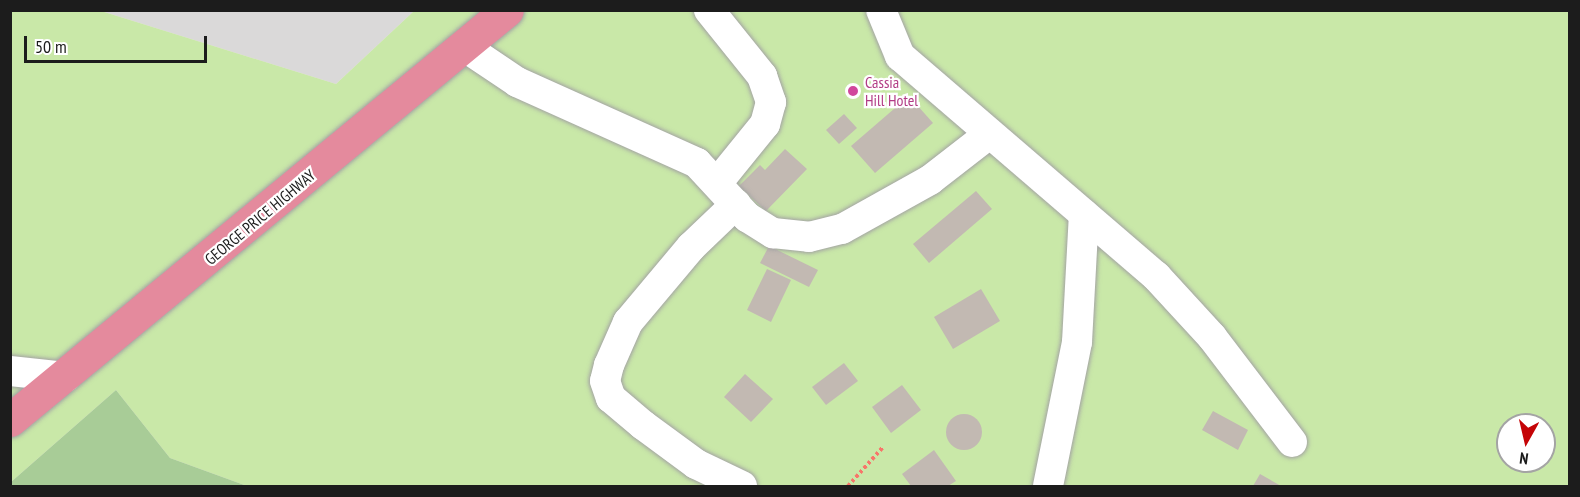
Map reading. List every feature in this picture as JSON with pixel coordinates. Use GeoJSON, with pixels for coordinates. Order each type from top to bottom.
{"type":"FeatureCollection","features":[{"type":"Feature","properties":{"kind":"highway","name":"GEORGE PRICE HIGHWAY"},"geometry":{"type":"LineString","coordinates":[[10,420],[66,377],[507,10]]}},
{"type":"Feature","properties":{"kind":"street"},"geometry":{"type":"LineString","coordinates":[[709,10],[762,76],[771,102],[765,124],[727,193],[684,254],[628,322],[605,381],[611,398],[644,425],[696,464],[742,486]]}},
{"type":"Feature","properties":{"kind":"street"},"geometry":{"type":"LineString","coordinates":[[881,10],[900,56],[988,135],[1164,284],[1212,337],[1292,442]]}},
{"type":"Feature","properties":{"kind":"street"},"geometry":{"type":"LineString","coordinates":[[465,47],[517,81],[668,148],[697,164],[727,193],[747,217],[773,233],[809,237],[842,230],[930,180],[988,135]]}},
{"type":"Feature","properties":{"kind":"street"},"geometry":{"type":"LineString","coordinates":[[1048,486],[1077,342],[1084,214]]}},
{"type":"Feature","properties":{"kind":"street"},"geometry":{"type":"LineString","coordinates":[[10,371],[66,377]]}},
{"type":"Feature","properties":{"kind":"path"},"geometry":{"type":"LineString","coordinates":[[848,486],[883,447]]}},
{"type":"Feature","properties":{"kind":"shaded area"},"geometry":{"type":"Polygon","coordinates":[[[101,11],[414,11],[336,84],[101,11]]]}},
{"type":"Feature","properties":{"kind":"green space"},"geometry":{"type":"Polygon","coordinates":[[[11,11],[101,11],[336,84],[414,11],[1569,11],[1569,486],[247,486],[170,458],[116,390],[11,482],[11,11]]]}},
{"type":"Feature","properties":{"kind":"green space"},"geometry":{"type":"Polygon","coordinates":[[[116,390],[170,458],[247,486],[11,486],[11,482],[116,390]]]}},
{"type":"Feature","properties":{"kind":"building"},"geometry":{"type":"Polygon","coordinates":[[[909,96],[933,123],[875,173],[851,146],[909,96]]]}},
{"type":"Feature","properties":{"kind":"building"},"geometry":{"type":"Polygon","coordinates":[[[844,114],[857,128],[839,144],[826,130],[844,114]]]}},
{"type":"Feature","properties":{"kind":"building"},"geometry":{"type":"Polygon","coordinates":[[[785,149],[807,169],[766,211],[739,186],[760,165],[765,170],[785,149]]]}},
{"type":"Feature","properties":{"kind":"building"},"geometry":{"type":"Polygon","coordinates":[[[976,191],[992,209],[929,263],[913,244],[976,191]]]}},
{"type":"Feature","properties":{"kind":"building"},"geometry":{"type":"Polygon","coordinates":[[[769,246],[818,270],[809,287],[760,263],[769,246]]]}},
{"type":"Feature","properties":{"kind":"building"},"geometry":{"type":"Polygon","coordinates":[[[767,269],[791,280],[771,322],[747,310],[767,269]]]}},
{"type":"Feature","properties":{"kind":"building"},"geometry":{"type":"Polygon","coordinates":[[[981,289],[1000,321],[953,349],[934,317],[981,289]]]}},
{"type":"Feature","properties":{"kind":"building"},"geometry":{"type":"Polygon","coordinates":[[[844,363],[858,381],[826,405],[812,387],[844,363]]]}},
{"type":"Feature","properties":{"kind":"building"},"geometry":{"type":"Polygon","coordinates":[[[745,374],[773,399],[751,422],[724,397],[745,374]]]}},
{"type":"Feature","properties":{"kind":"building"},"geometry":{"type":"Polygon","coordinates":[[[902,385],[921,410],[891,433],[872,407],[902,385]]]}},
{"type":"Feature","properties":{"kind":"building"},"geometry":{"type":"Polygon","coordinates":[[[1213,411],[1248,430],[1238,450],[1202,430],[1213,411]]]}},
{"type":"Feature","properties":{"kind":"building"},"geometry":{"type":"Polygon","coordinates":[[[964,414],[976,420],[982,432],[976,444],[964,450],[952,444],[946,432],[952,420],[964,414]]]}},
{"type":"Feature","properties":{"kind":"building"},"geometry":{"type":"Polygon","coordinates":[[[934,450],[956,481],[948,486],[911,486],[902,474],[934,450]]]}},
{"type":"Feature","properties":{"kind":"building"},"geometry":{"type":"Polygon","coordinates":[[[1260,474],[1281,486],[1253,486],[1260,474]]]}},
{"type":"Feature","properties":{"kind":"place","name":"Cassia Hill Hotel"},"geometry":{"type":"Point","coordinates":[853,91]}}]}
